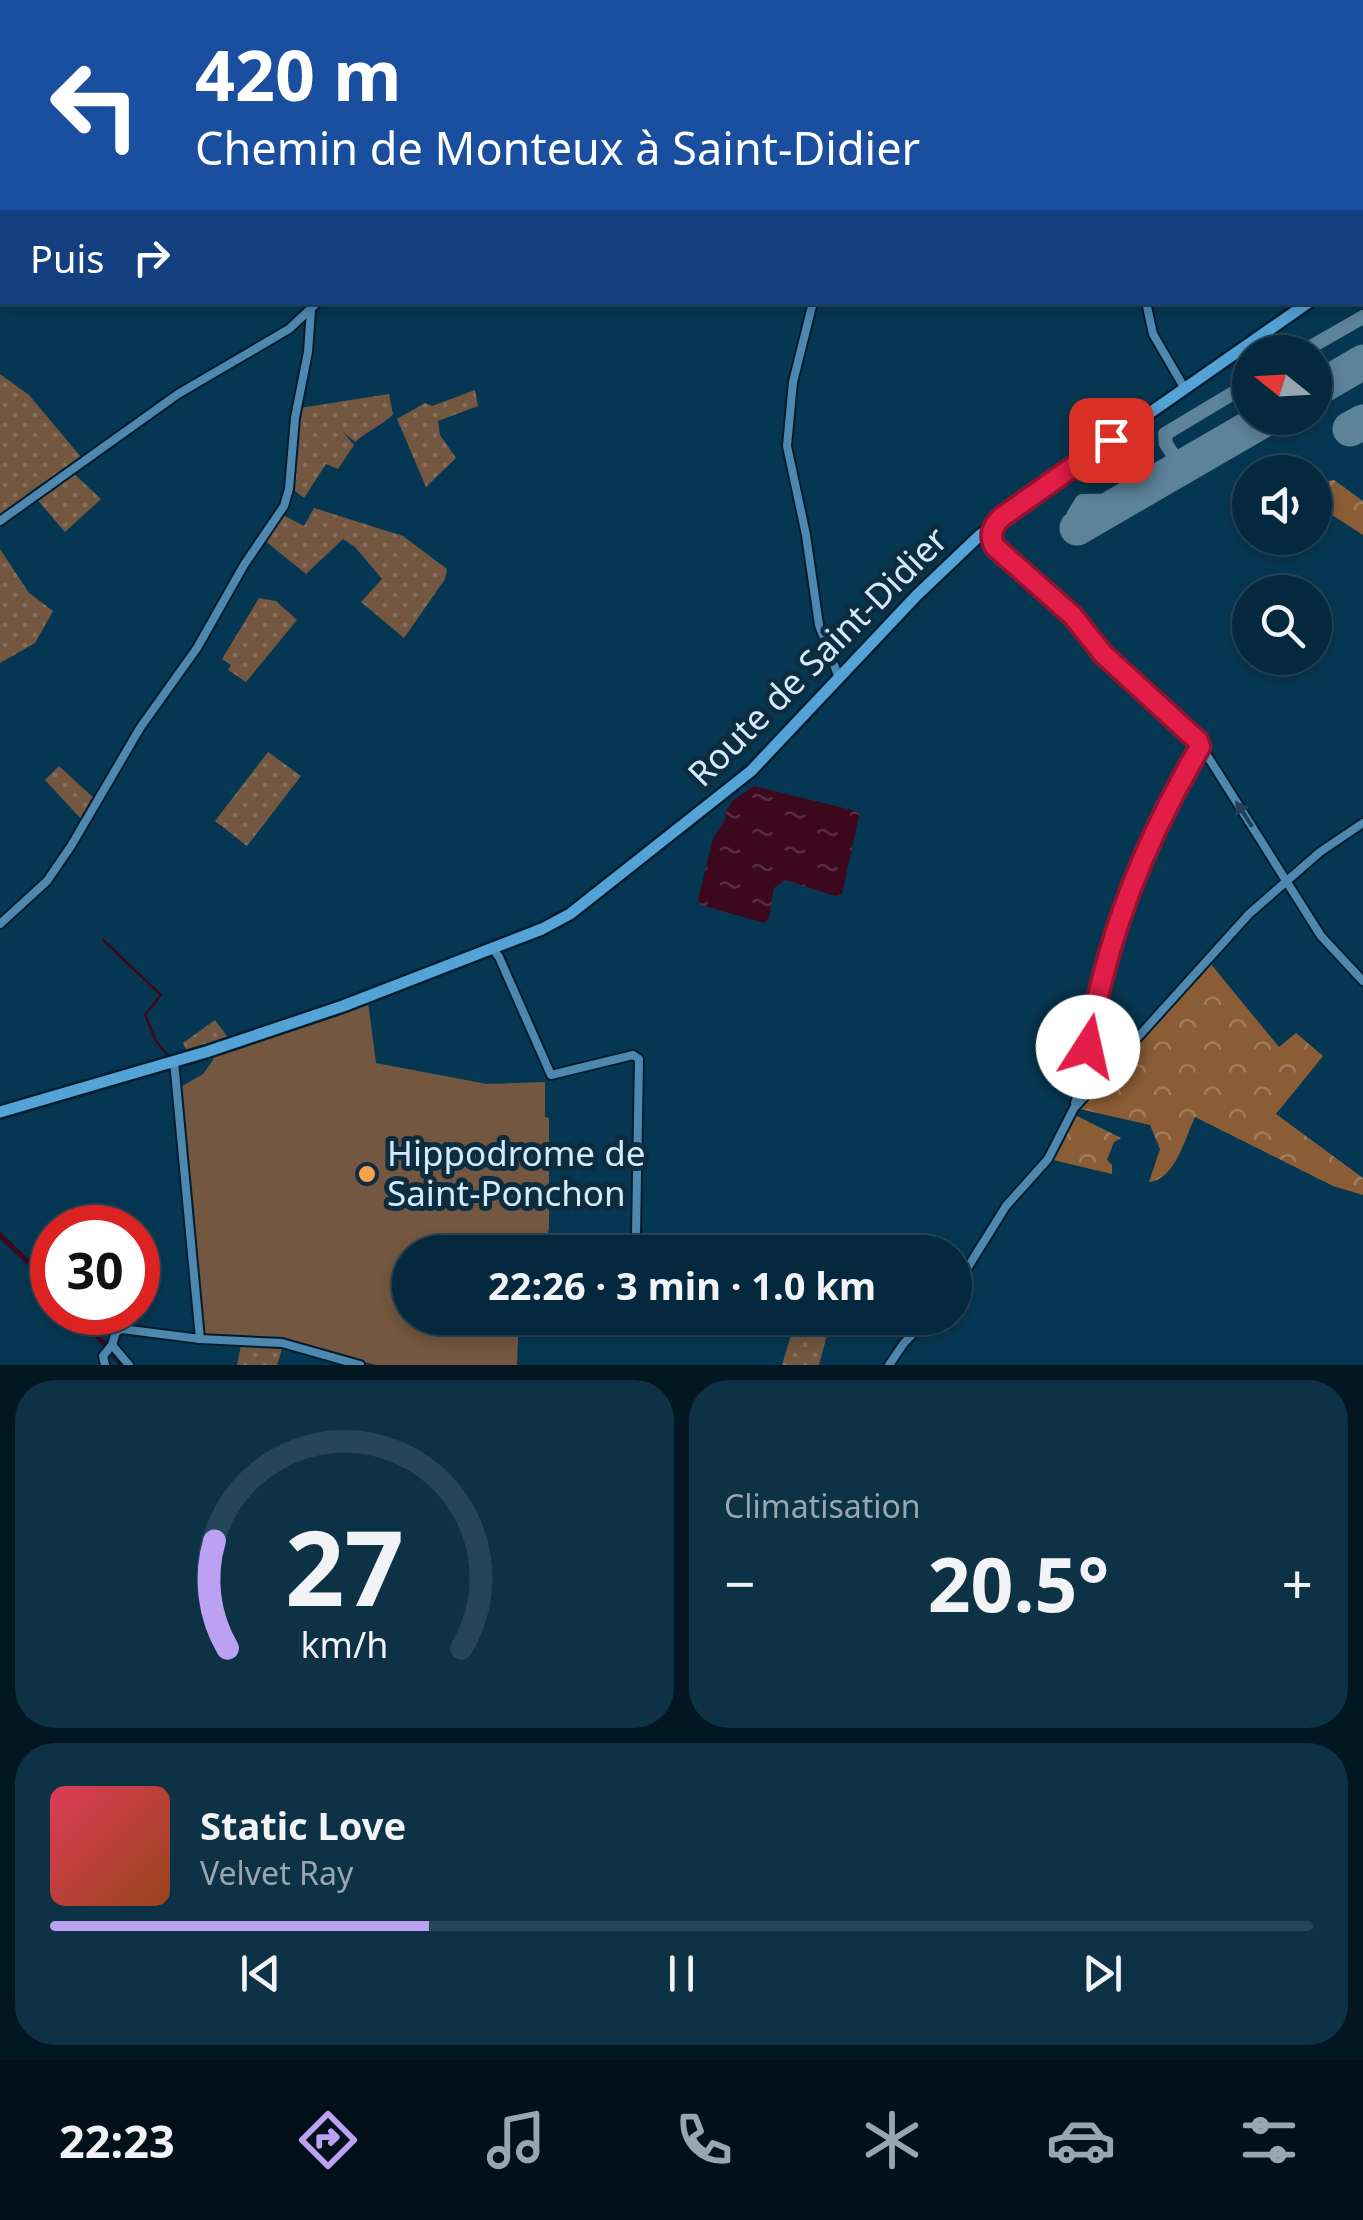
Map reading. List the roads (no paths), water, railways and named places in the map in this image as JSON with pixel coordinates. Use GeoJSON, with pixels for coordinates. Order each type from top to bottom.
{"type":"FeatureCollection","features":[{"type":"Feature","properties":{"kind":"main road","name":"Route de Saint-Didier"},"geometry":{"type":"LineString","coordinates":[[0,1112],[343,1006],[556,922],[604,890],[751,771],[933,578],[987,540],[994,524],[1305,305]]}},
{"type":"Feature","properties":{"kind":"street"},"geometry":{"type":"LineString","coordinates":[[0,521],[178,394],[288,329],[315,305]]}},
{"type":"Feature","properties":{"kind":"street"},"geometry":{"type":"LineString","coordinates":[[0,924],[46,881],[72,846],[140,728],[197,648],[244,565],[284,506],[290,490],[295,418],[315,305]]}},
{"type":"Feature","properties":{"kind":"street"},"geometry":{"type":"LineString","coordinates":[[813,305],[793,382],[788,446],[819,625],[839,678]]}},
{"type":"Feature","properties":{"kind":"street"},"geometry":{"type":"LineString","coordinates":[[1147,305],[1153,334],[1184,389]]}},
{"type":"Feature","properties":{"kind":"street"},"geometry":{"type":"LineString","coordinates":[[987,540],[1073,616],[1103,654],[1198,741],[1322,936],[1363,981]]}},
{"type":"Feature","properties":{"kind":"street"},"geometry":{"type":"LineString","coordinates":[[972,1261],[1006,1206],[1048,1159],[1074,1108],[1082,1084],[1099,981],[1127,892],[1172,793],[1200,747]]}},
{"type":"Feature","properties":{"kind":"street"},"geometry":{"type":"LineString","coordinates":[[1074,1108],[1249,914],[1320,852],[1363,823]]}},
{"type":"Feature","properties":{"kind":"street"},"geometry":{"type":"LineString","coordinates":[[492,948],[551,1075],[633,1055],[639,1059],[636,1234]]}},
{"type":"Feature","properties":{"kind":"street"},"geometry":{"type":"LineString","coordinates":[[174,1061],[200,1339]]}},
{"type":"Feature","properties":{"kind":"street"},"geometry":{"type":"LineString","coordinates":[[105,1365],[120,1329],[200,1339],[273,1342],[360,1365]]}},
{"type":"Feature","properties":{"kind":"street"},"geometry":{"type":"LineString","coordinates":[[889,1365],[911,1335]]}},
{"type":"Feature","properties":{"kind":"street"},"geometry":{"type":"LineString","coordinates":[[110,1348],[128,1365]]}},
{"type":"Feature","properties":{"kind":"water"},"geometry":{"type":"Polygon","coordinates":[[[754,786],[860,812],[842,894],[835,896],[785,880],[774,888],[769,918],[764,923],[701,905],[698,900],[713,838],[732,801],[754,786]]]}},
{"type":"Feature","properties":{"kind":"waterway"},"geometry":{"type":"LineString","coordinates":[[103,940],[161,995],[145,1015],[156,1041],[168,1056]]}},
{"type":"Feature","properties":{"kind":"waterway"},"geometry":{"type":"LineString","coordinates":[[0,1235],[30,1264]]}},
{"type":"Feature","properties":{"kind":"waterway"},"geometry":{"type":"LineString","coordinates":[[97,1335],[122,1365]]}},
{"type":"Feature","properties":{"kind":"place","name":"Hippodrome de Saint-Ponchon"},"geometry":{"type":"Point","coordinates":[367,1174]}}]}
